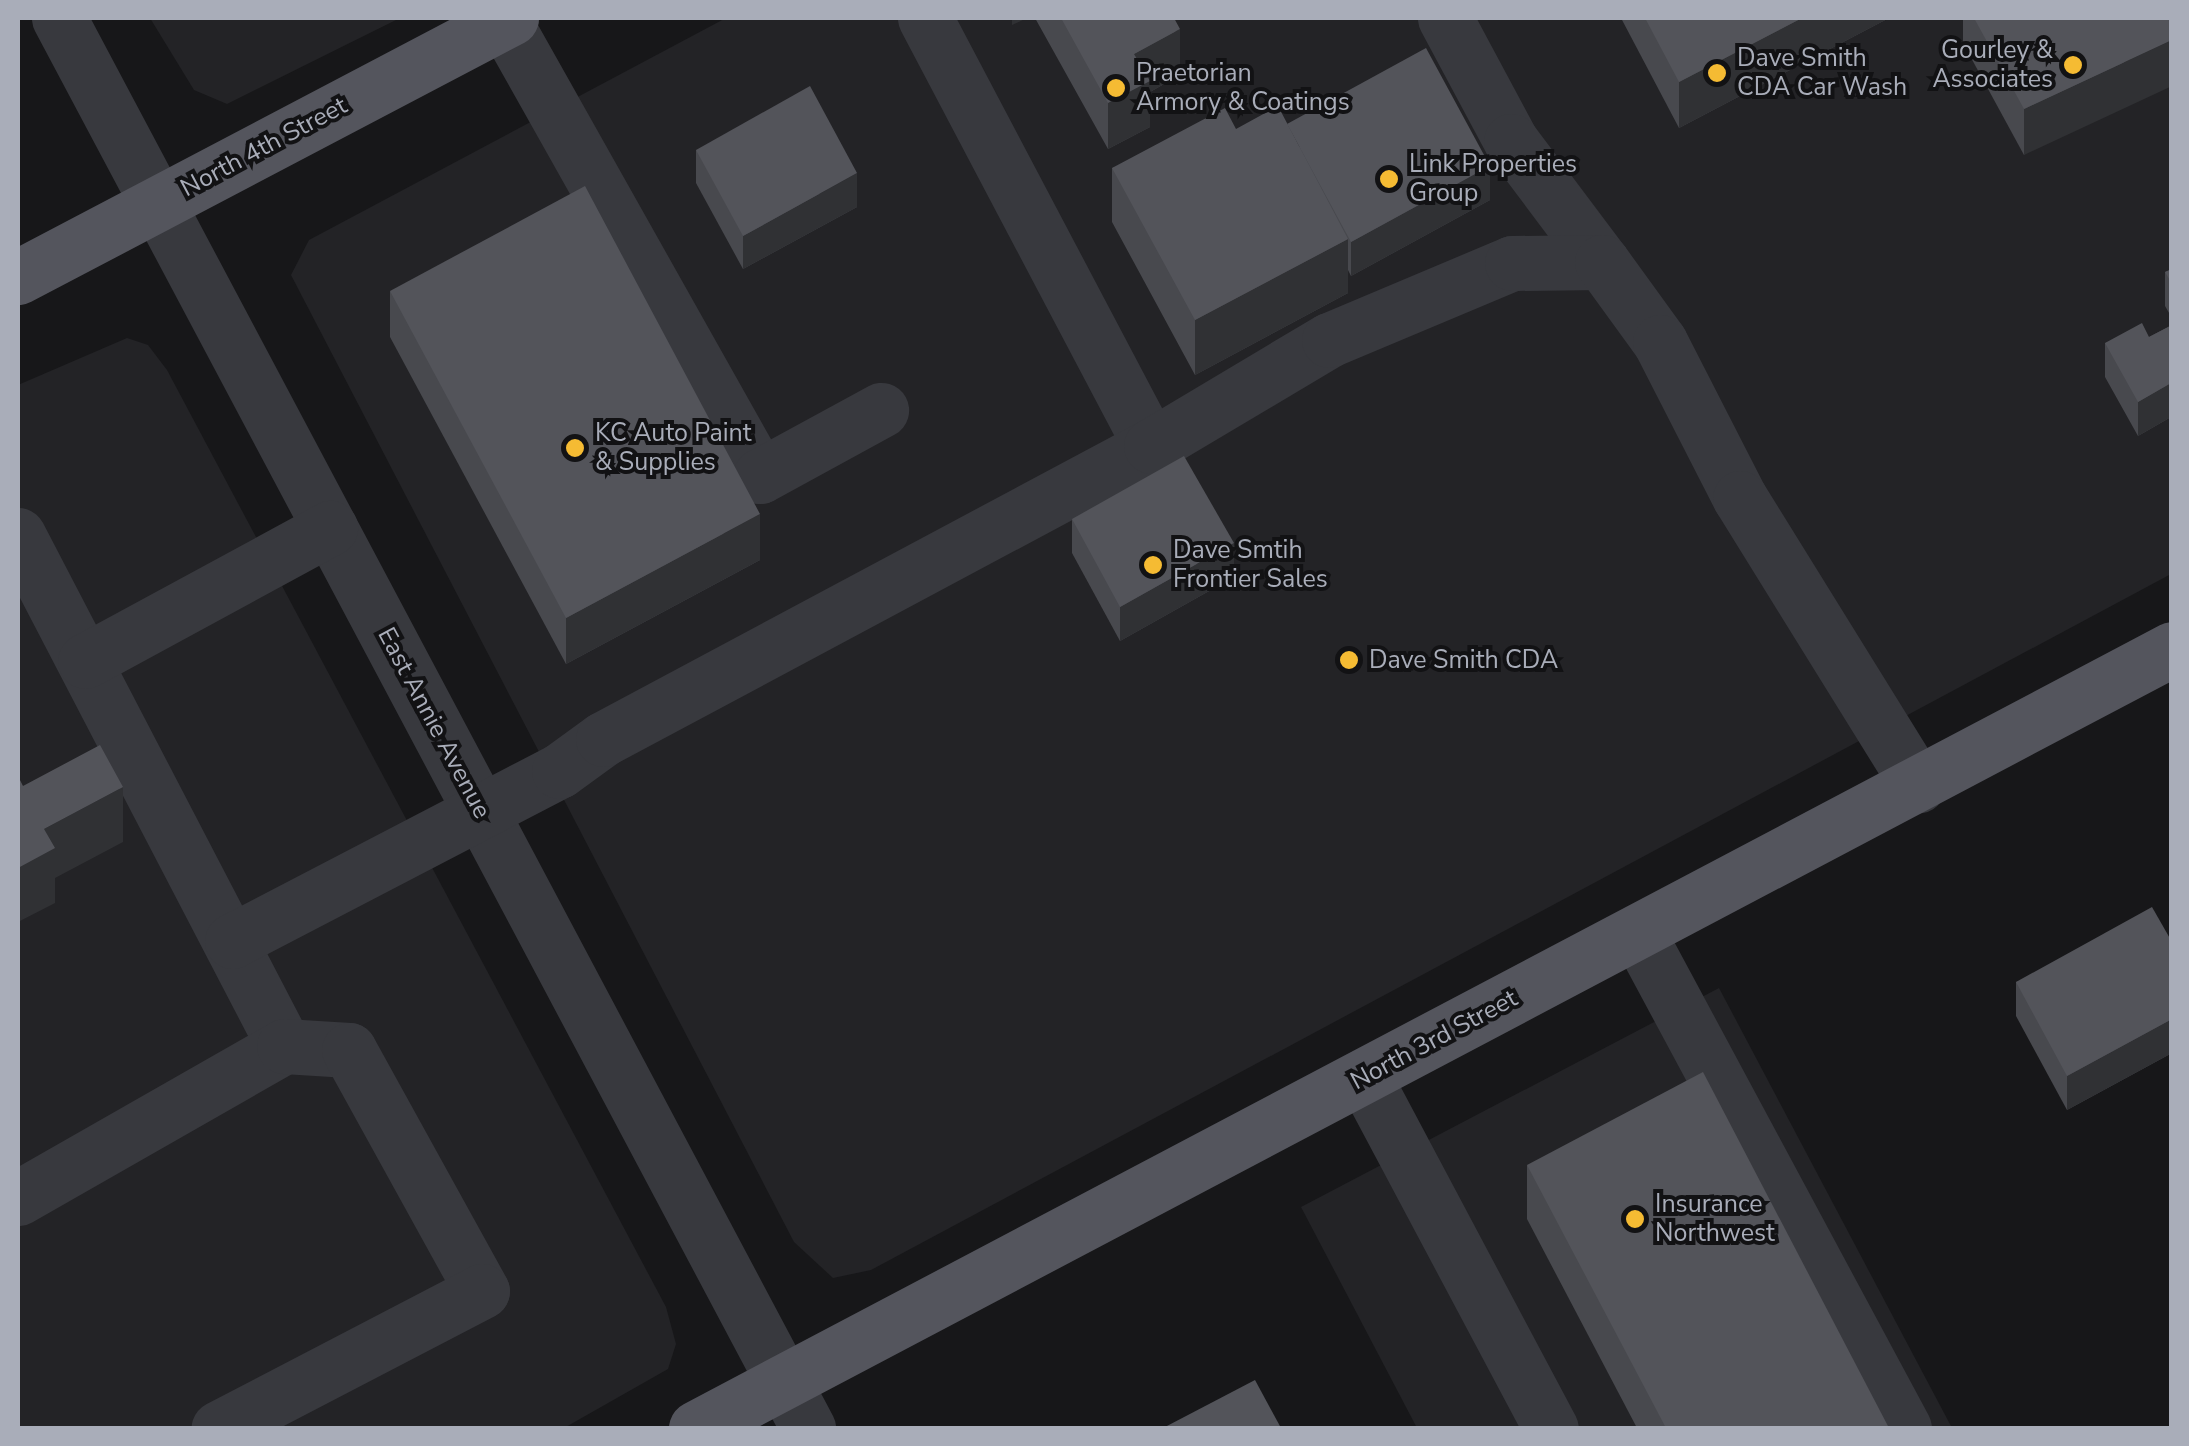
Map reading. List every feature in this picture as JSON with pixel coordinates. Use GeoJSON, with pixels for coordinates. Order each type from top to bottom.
{"type":"FeatureCollection","features":[{"type":"Feature","properties":{"kind":"main road","name":"North 4th Street"},"geometry":{"type":"LineString","coordinates":[[18,277],[508,19]]}},
{"type":"Feature","properties":{"kind":"main road","name":"North 3rd Street"},"geometry":{"type":"LineString","coordinates":[[696,1428],[796,1406],[1364,1077],[2172,650]]}},
{"type":"Feature","properties":{"kind":"street","name":"East Annie Avenue"},"geometry":{"type":"LineString","coordinates":[[59,18],[796,1406]]}},
{"type":"Feature","properties":{"kind":"street"},"geometry":{"type":"LineString","coordinates":[[925,18],[1151,446]]}},
{"type":"Feature","properties":{"kind":"street"},"geometry":{"type":"LineString","coordinates":[[1445,18],[1511,141],[1660,342],[1740,498],[1918,785]]}},
{"type":"Feature","properties":{"kind":"street"},"geometry":{"type":"LineString","coordinates":[[508,19],[760,476],[882,410]]}},
{"type":"Feature","properties":{"kind":"street"},"geometry":{"type":"LineString","coordinates":[[232,941],[1151,446],[1329,340],[1512,263],[1602,262]]}},
{"type":"Feature","properties":{"kind":"street"},"geometry":{"type":"LineString","coordinates":[[85,662],[330,528]]}},
{"type":"Feature","properties":{"kind":"street"},"geometry":{"type":"LineString","coordinates":[[18,535],[284,1046]]}},
{"type":"Feature","properties":{"kind":"street"},"geometry":{"type":"LineString","coordinates":[[1638,933],[1904,1428]]}},
{"type":"Feature","properties":{"kind":"street"},"geometry":{"type":"LineString","coordinates":[[18,1198],[284,1046],[349,1050],[482,1291],[218,1428]]}},
{"type":"Feature","properties":{"kind":"street"},"geometry":{"type":"LineString","coordinates":[[1364,1077],[1550,1428]]}},
{"type":"Feature","properties":{"kind":"shaded area"},"geometry":{"type":"Polygon","coordinates":[[[150,18],[400,18],[227,104],[194,90],[150,18]]]}},
{"type":"Feature","properties":{"kind":"shaded area"},"geometry":{"type":"Polygon","coordinates":[[[726,18],[2171,18],[2171,574],[871,1270],[833,1278],[794,1242],[291,275],[309,240],[726,18]]]}},
{"type":"Feature","properties":{"kind":"shaded area"},"geometry":{"type":"Polygon","coordinates":[[[127,338],[148,345],[167,370],[666,1307],[676,1344],[668,1369],[564,1428],[18,1428],[18,385],[127,338]]]}},
{"type":"Feature","properties":{"kind":"shaded area"},"geometry":{"type":"Polygon","coordinates":[[[1719,988],[1952,1428],[1417,1428],[1301,1207],[1719,988]]]}},
{"type":"Feature","properties":{"kind":"building"},"geometry":{"type":"Polygon","coordinates":[[[1061,18],[1174,18],[1180,29],[1134,54],[1150,81],[1108,103],[1061,18]]]}},
{"type":"Feature","properties":{"kind":"building"},"geometry":{"type":"Polygon","coordinates":[[[1645,18],[1802,18],[1679,82],[1645,18]]]}},
{"type":"Feature","properties":{"kind":"building"},"geometry":{"type":"Polygon","coordinates":[[[1974,18],[2172,18],[2172,40],[2024,109],[1974,18]]]}},
{"type":"Feature","properties":{"kind":"building","name":"Link Properties Group"},"geometry":{"type":"Polygon","coordinates":[[[1426,48],[1490,166],[1351,242],[1287,124],[1426,48]]]}},
{"type":"Feature","properties":{"kind":"building"},"geometry":{"type":"Polygon","coordinates":[[[810,86],[857,173],[743,236],[696,150],[810,86]]]}},
{"type":"Feature","properties":{"kind":"building"},"geometry":{"type":"Polygon","coordinates":[[[1278,106],[1348,239],[1195,320],[1112,168],[1225,108],[1236,129],[1278,106]]]}},
{"type":"Feature","properties":{"kind":"building","name":"KC Auto Paint & Supplies"},"geometry":{"type":"Polygon","coordinates":[[[585,186],[760,514],[566,618],[390,291],[585,186]]]}},
{"type":"Feature","properties":{"kind":"building"},"geometry":{"type":"Polygon","coordinates":[[[2142,323],[2149,337],[2172,325],[2172,385],[2138,402],[2105,343],[2142,323]]]}},
{"type":"Feature","properties":{"kind":"building","name":"Dave Smtih Frontier Sales"},"geometry":{"type":"Polygon","coordinates":[[[1184,456],[1234,543],[1120,607],[1072,519],[1184,456]]]}},
{"type":"Feature","properties":{"kind":"building"},"geometry":{"type":"Polygon","coordinates":[[[100,745],[123,787],[44,829],[55,848],[18,868],[18,776],[23,786],[100,745]]]}},
{"type":"Feature","properties":{"kind":"building"},"geometry":{"type":"Polygon","coordinates":[[[2152,907],[2172,942],[2172,1019],[2067,1076],[2016,982],[2152,907]]]}},
{"type":"Feature","properties":{"kind":"building"},"geometry":{"type":"Polygon","coordinates":[[[1703,1072],[1889,1428],[1666,1428],[1527,1165],[1703,1072]]]}},
{"type":"Feature","properties":{"kind":"building"},"geometry":{"type":"Polygon","coordinates":[[[1255,1380],[1281,1428],[1165,1428],[1165,1427],[1255,1380]]]}},
{"type":"Feature","properties":{"kind":"place","name":"Gourley & Associates"},"geometry":{"type":"Point","coordinates":[2073,65]}},
{"type":"Feature","properties":{"kind":"place","name":"Dave Smith CDA Car Wash"},"geometry":{"type":"Point","coordinates":[1717,73]}},
{"type":"Feature","properties":{"kind":"place","name":"Praetorian Armory & Coatings"},"geometry":{"type":"Point","coordinates":[1116,88]}},
{"type":"Feature","properties":{"kind":"place","name":"Link Properties Group"},"geometry":{"type":"Point","coordinates":[1389,179]}},
{"type":"Feature","properties":{"kind":"place","name":"KC Auto Paint & Supplies"},"geometry":{"type":"Point","coordinates":[575,448]}},
{"type":"Feature","properties":{"kind":"place","name":"Dave Smtih Frontier Sales"},"geometry":{"type":"Point","coordinates":[1153,565]}},
{"type":"Feature","properties":{"kind":"place","name":"Dave Smith CDA"},"geometry":{"type":"Point","coordinates":[1349,660]}},
{"type":"Feature","properties":{"kind":"place","name":"Insurance Northwest"},"geometry":{"type":"Point","coordinates":[1635,1219]}}]}
